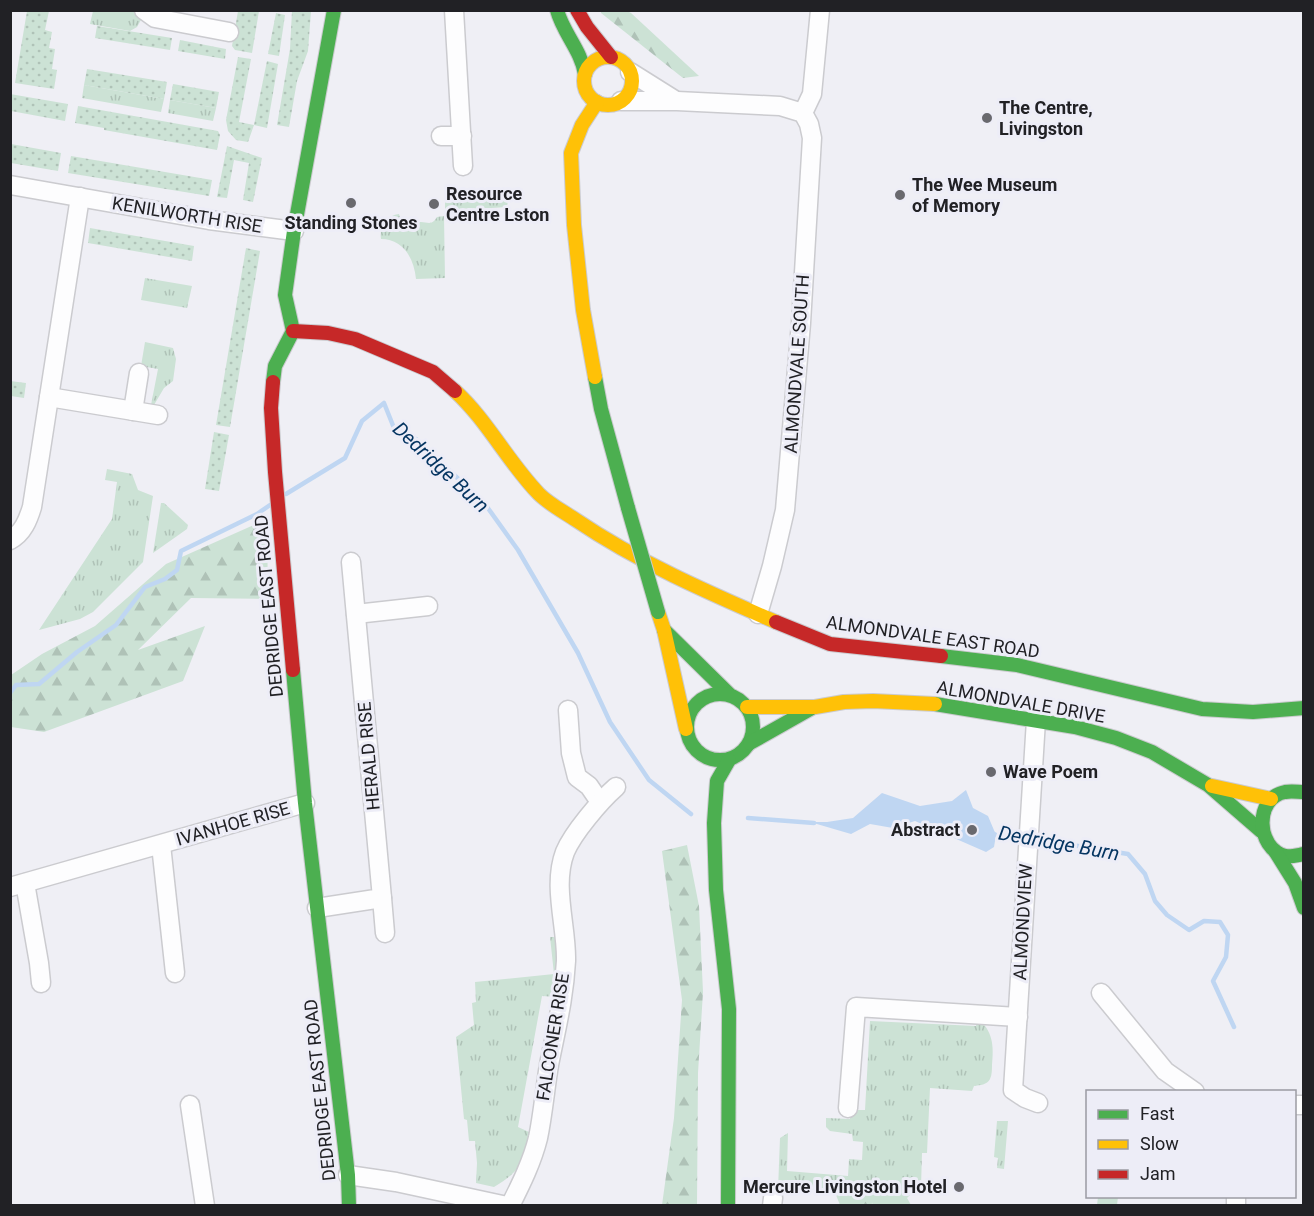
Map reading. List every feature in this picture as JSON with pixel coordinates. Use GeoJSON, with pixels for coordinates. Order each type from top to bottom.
{"type":"FeatureCollection","features":[{"type":"Feature","properties":{"kind":"street"},"geometry":{"type":"LineString","coordinates":[[144,10],[155,18],[229,32]]}},
{"type":"Feature","properties":{"kind":"street"},"geometry":{"type":"LineString","coordinates":[[293,331],[285,295],[294,231],[334,10]]}},
{"type":"Feature","properties":{"kind":"street"},"geometry":{"type":"LineString","coordinates":[[454,10],[463,166]]}},
{"type":"Feature","properties":{"kind":"street"},"geometry":{"type":"LineString","coordinates":[[557,10],[558,18],[582,57],[586,90],[597,102],[605,105],[621,101],[677,101],[780,106],[803,113],[812,94],[820,10]]}},
{"type":"Feature","properties":{"kind":"street"},"geometry":{"type":"LineString","coordinates":[[577,10],[587,27],[611,57],[619,60],[630,72],[677,101]]}},
{"type":"Feature","properties":{"kind":"street"},"geometry":{"type":"LineString","coordinates":[[585,74],[595,61],[611,57]]}},
{"type":"Feature","properties":{"kind":"street"},"geometry":{"type":"LineString","coordinates":[[621,101],[631,89],[630,72]]}},
{"type":"Feature","properties":{"kind":"street"},"geometry":{"type":"LineString","coordinates":[[597,102],[582,125],[571,153],[574,225],[583,310],[602,409],[664,630],[691,745],[706,758],[716,761],[729,760],[743,752],[750,743],[753,718],[747,706],[729,694],[664,630]]}},
{"type":"Feature","properties":{"kind":"street","name":"ALMONDVALE SOUTH"},"geometry":{"type":"LineString","coordinates":[[758,614],[775,555],[788,486],[812,138],[809,124],[803,113]]}},
{"type":"Feature","properties":{"kind":"street"},"geometry":{"type":"LineString","coordinates":[[441,136],[462,136]]}},
{"type":"Feature","properties":{"kind":"street","name":"KENILWORTH RISE"},"geometry":{"type":"LineString","coordinates":[[10,184],[220,221],[294,231]]}},
{"type":"Feature","properties":{"kind":"street"},"geometry":{"type":"LineString","coordinates":[[10,540],[17,536],[27,522],[32,507],[80,197]]}},
{"type":"Feature","properties":{"kind":"street","name":"ALMONDVALE EAST ROAD"},"geometry":{"type":"LineString","coordinates":[[293,331],[328,333],[355,339],[433,372],[468,403],[540,495],[602,537],[692,585],[830,644],[1017,665],[1202,709],[1227,712],[1267,712],[1304,708]]}},
{"type":"Feature","properties":{"kind":"street","name":"DEDRIDGE EAST ROAD"},"geometry":{"type":"LineString","coordinates":[[293,331],[275,366],[271,408],[275,472],[305,803],[348,1175],[349,1206]]}},
{"type":"Feature","properties":{"kind":"street"},"geometry":{"type":"LineString","coordinates":[[133,411],[139,373]]}},
{"type":"Feature","properties":{"kind":"street"},"geometry":{"type":"LineString","coordinates":[[49,397],[158,415]]}},
{"type":"Feature","properties":{"kind":"street","name":"HERALD RISE"},"geometry":{"type":"LineString","coordinates":[[351,562],[385,933]]}},
{"type":"Feature","properties":{"kind":"street"},"geometry":{"type":"LineString","coordinates":[[356,615],[428,606]]}},
{"type":"Feature","properties":{"kind":"street"},"geometry":{"type":"LineString","coordinates":[[686,729],[689,712],[703,697],[717,693],[729,694]]}},
{"type":"Feature","properties":{"kind":"street","name":"ALMONDVALE DRIVE"},"geometry":{"type":"LineString","coordinates":[[747,706],[815,707],[844,702],[873,701],[939,704],[1075,727],[1116,738],[1152,752],[1208,785],[1261,831],[1295,882],[1304,908]]}},
{"type":"Feature","properties":{"kind":"street","name":"ALMONDVALE DRIVE"},"geometry":{"type":"LineString","coordinates":[[750,743],[815,707]]}},
{"type":"Feature","properties":{"kind":"street"},"geometry":{"type":"LineString","coordinates":[[568,710],[571,753],[577,777],[589,786],[600,802]]}},
{"type":"Feature","properties":{"kind":"street","name":"ALMONDVIEW"},"geometry":{"type":"LineString","coordinates":[[1036,720],[1013,1090],[1038,1103]]}},
{"type":"Feature","properties":{"kind":"street"},"geometry":{"type":"LineString","coordinates":[[728,1206],[729,1009],[716,890],[714,823],[717,781],[729,760]]}},
{"type":"Feature","properties":{"kind":"street","name":"ALMONDVALE DRIVE"},"geometry":{"type":"LineString","coordinates":[[1208,785],[1271,799]]}},
{"type":"Feature","properties":{"kind":"street","name":"FALCONER RISE"},"geometry":{"type":"LineString","coordinates":[[348,1175],[396,1182],[508,1206],[526,1175],[538,1137],[550,1062],[560,1019],[565,984],[566,954],[561,893],[566,852],[600,802],[616,787]]}},
{"type":"Feature","properties":{"kind":"street"},"geometry":{"type":"LineString","coordinates":[[1261,831],[1262,812],[1271,799],[1281,792],[1301,788]]}},
{"type":"Feature","properties":{"kind":"street","name":"IVANHOE RISE"},"geometry":{"type":"LineString","coordinates":[[41,983],[46,962],[18,885],[305,803]]}},
{"type":"Feature","properties":{"kind":"street","name":"IVANHOE RISE"},"geometry":{"type":"LineString","coordinates":[[161,845],[175,973]]}},
{"type":"Feature","properties":{"kind":"street"},"geometry":{"type":"LineString","coordinates":[[1275,850],[1293,856],[1304,854]]}},
{"type":"Feature","properties":{"kind":"street"},"geometry":{"type":"LineString","coordinates":[[317,909],[382,898]]}},
{"type":"Feature","properties":{"kind":"street"},"geometry":{"type":"LineString","coordinates":[[1101,993],[1165,1071],[1192,1090]]}},
{"type":"Feature","properties":{"kind":"street"},"geometry":{"type":"LineString","coordinates":[[848,1108],[856,1008],[1018,1017]]}},
{"type":"Feature","properties":{"kind":"street"},"geometry":{"type":"LineString","coordinates":[[190,1105],[205,1206]]}},
{"type":"Feature","properties":{"kind":"green space"},"geometry":{"type":"Polygon","coordinates":[[[27,11],[49,11],[45,30],[52,32],[49,48],[55,49],[52,69],[57,70],[54,89],[15,83],[27,11]]]}},
{"type":"Feature","properties":{"kind":"green space"},"geometry":{"type":"Polygon","coordinates":[[[93,11],[133,11],[142,18],[137,27],[130,31],[90,24],[93,11]]]}},
{"type":"Feature","properties":{"kind":"green space"},"geometry":{"type":"Polygon","coordinates":[[[238,11],[259,11],[252,53],[235,50],[232,46],[238,11]]]}},
{"type":"Feature","properties":{"kind":"green space"},"geometry":{"type":"Polygon","coordinates":[[[292,11],[311,11],[308,51],[297,81],[289,127],[277,125],[290,49],[292,11]]]}},
{"type":"Feature","properties":{"kind":"green space"},"geometry":{"type":"Polygon","coordinates":[[[601,11],[631,13],[699,76],[683,78],[601,11]]]}},
{"type":"Feature","properties":{"kind":"green space"},"geometry":{"type":"Polygon","coordinates":[[[276,13],[285,15],[279,56],[268,54],[276,13]]]}},
{"type":"Feature","properties":{"kind":"green space"},"geometry":{"type":"Polygon","coordinates":[[[97,26],[172,38],[170,50],[95,38],[97,26]]]}},
{"type":"Feature","properties":{"kind":"green space"},"geometry":{"type":"Polygon","coordinates":[[[180,40],[226,49],[225,59],[178,51],[180,40]]]}},
{"type":"Feature","properties":{"kind":"green space"},"geometry":{"type":"Polygon","coordinates":[[[238,57],[251,59],[239,122],[254,125],[248,142],[236,140],[228,131],[226,120],[238,57]]]}},
{"type":"Feature","properties":{"kind":"green space"},"geometry":{"type":"Polygon","coordinates":[[[267,61],[278,64],[267,128],[254,125],[267,61]]]}},
{"type":"Feature","properties":{"kind":"green space"},"geometry":{"type":"Polygon","coordinates":[[[87,69],[167,82],[164,99],[84,85],[87,69]]]}},
{"type":"Feature","properties":{"kind":"green space"},"geometry":{"type":"Polygon","coordinates":[[[173,84],[219,92],[216,108],[170,100],[173,84]]]}},
{"type":"Feature","properties":{"kind":"green space"},"geometry":{"type":"Polygon","coordinates":[[[84,85],[164,99],[161,112],[82,98],[84,85]]]}},
{"type":"Feature","properties":{"kind":"green space"},"geometry":{"type":"Polygon","coordinates":[[[10,94],[68,104],[65,121],[11,111],[10,94]]]}},
{"type":"Feature","properties":{"kind":"green space"},"geometry":{"type":"Polygon","coordinates":[[[170,100],[216,108],[213,121],[168,113],[170,100]]]}},
{"type":"Feature","properties":{"kind":"green space"},"geometry":{"type":"Polygon","coordinates":[[[78,106],[218,131],[220,135],[217,150],[75,123],[78,106]]]}},
{"type":"Feature","properties":{"kind":"green space"},"geometry":{"type":"Polygon","coordinates":[[[11,144],[61,153],[58,171],[11,163],[11,144]]]}},
{"type":"Feature","properties":{"kind":"green space"},"geometry":{"type":"Polygon","coordinates":[[[227,146],[262,158],[253,202],[243,200],[249,163],[234,160],[227,198],[217,197],[227,146]]]}},
{"type":"Feature","properties":{"kind":"green space"},"geometry":{"type":"Polygon","coordinates":[[[71,156],[212,180],[209,196],[68,173],[71,156]]]}},
{"type":"Feature","properties":{"kind":"green space"},"geometry":{"type":"Polygon","coordinates":[[[509,194],[507,207],[445,211],[445,198],[509,194]]]}},
{"type":"Feature","properties":{"kind":"green space"},"geometry":{"type":"Polygon","coordinates":[[[399,214],[402,225],[417,222],[431,223],[437,217],[444,216],[445,278],[416,279],[413,264],[406,251],[395,242],[381,239],[381,230],[385,222],[399,214]]]}},
{"type":"Feature","properties":{"kind":"green space"},"geometry":{"type":"Polygon","coordinates":[[[90,228],[194,246],[192,261],[88,243],[90,228]]]}},
{"type":"Feature","properties":{"kind":"green space"},"geometry":{"type":"Polygon","coordinates":[[[246,248],[260,251],[230,427],[216,425],[246,248]]]}},
{"type":"Feature","properties":{"kind":"green space"},"geometry":{"type":"Polygon","coordinates":[[[145,278],[192,286],[187,308],[141,300],[145,278]]]}},
{"type":"Feature","properties":{"kind":"green space"},"geometry":{"type":"Polygon","coordinates":[[[145,342],[173,348],[176,359],[173,381],[164,388],[154,405],[151,405],[158,369],[141,366],[145,342]]]}},
{"type":"Feature","properties":{"kind":"green space"},"geometry":{"type":"Polygon","coordinates":[[[10,381],[26,383],[24,398],[11,396],[10,381]]]}},
{"type":"Feature","properties":{"kind":"green space"},"geometry":{"type":"Polygon","coordinates":[[[214,432],[229,435],[219,491],[205,489],[214,432]]]}},
{"type":"Feature","properties":{"kind":"green space"},"geometry":{"type":"Polygon","coordinates":[[[107,469],[132,474],[138,490],[153,496],[143,562],[93,612],[80,619],[39,630],[112,519],[117,482],[105,480],[107,469]]]}},
{"type":"Feature","properties":{"kind":"green space"},"geometry":{"type":"Polygon","coordinates":[[[161,503],[164,503],[188,525],[187,529],[153,553],[161,503]]]}},
{"type":"Feature","properties":{"kind":"green space"},"geometry":{"type":"Polygon","coordinates":[[[267,519],[268,599],[191,598],[138,650],[205,626],[183,681],[44,732],[11,727],[11,675],[42,654],[95,626],[166,564],[267,519]]]}},
{"type":"Feature","properties":{"kind":"green space"},"geometry":{"type":"Polygon","coordinates":[[[687,845],[699,906],[703,992],[698,1073],[697,1205],[662,1205],[674,1118],[682,1000],[662,851],[687,845]]]}},
{"type":"Feature","properties":{"kind":"green space"},"geometry":{"type":"Polygon","coordinates":[[[550,937],[558,937],[559,969],[556,997],[542,996],[518,1127],[529,1132],[525,1152],[516,1170],[494,1187],[476,1183],[475,1141],[469,1141],[467,1120],[464,1119],[456,1037],[474,1025],[472,1003],[476,1002],[475,982],[554,974],[550,937]]]}},
{"type":"Feature","properties":{"kind":"green space"},"geometry":{"type":"Polygon","coordinates":[[[977,1018],[986,1028],[991,1039],[993,1051],[991,1077],[985,1084],[974,1086],[972,1091],[930,1088],[927,1153],[922,1153],[921,1187],[912,1187],[911,1194],[907,1198],[911,1205],[870,1205],[873,1203],[843,1186],[836,1190],[778,1190],[780,1138],[788,1133],[787,1171],[848,1176],[849,1159],[862,1160],[863,1142],[853,1141],[852,1134],[830,1131],[826,1127],[826,1118],[850,1119],[850,1110],[865,1110],[870,1021],[976,1026],[977,1018]]]}},
{"type":"Feature","properties":{"kind":"green space"},"geometry":{"type":"Polygon","coordinates":[[[997,1121],[1008,1121],[1004,1169],[997,1168],[998,1158],[994,1157],[997,1121]]]}},
{"type":"Feature","properties":{"kind":"green space"},"geometry":{"type":"Polygon","coordinates":[[[866,1185],[873,1203],[870,1205],[840,1205],[836,1195],[843,1186],[866,1185]]]}},
{"type":"Feature","properties":{"kind":"green space"},"geometry":{"type":"Polygon","coordinates":[[[1098,1198],[1118,1198],[1117,1205],[1097,1205],[1098,1198]]]}},
{"type":"Feature","properties":{"kind":"water"},"geometry":{"type":"Polygon","coordinates":[[[966,790],[973,808],[988,816],[996,835],[994,847],[986,852],[915,821],[893,828],[870,824],[851,834],[810,822],[853,818],[882,793],[920,806],[952,801],[966,790]]]}},
{"type":"Feature","properties":{"kind":"waterway","name":"Dedridge Burn"},"geometry":{"type":"LineString","coordinates":[[286,494],[345,458],[362,421],[384,403],[394,428],[416,439],[485,504],[518,550],[578,653],[610,722],[649,780],[691,814]]}},
{"type":"Feature","properties":{"kind":"waterway","name":"Dedridge Burn"},"geometry":{"type":"LineString","coordinates":[[10,693],[16,685],[39,684],[77,652],[116,625],[145,587],[165,579],[177,570],[181,551],[257,514],[270,505]]}},
{"type":"Feature","properties":{"kind":"waterway","name":"Dedridge Burn"},"geometry":{"type":"LineString","coordinates":[[748,818],[814,823]]}},
{"type":"Feature","properties":{"kind":"waterway","name":"Dedridge Burn"},"geometry":{"type":"LineString","coordinates":[[990,832],[996,835],[1026,838]]}},
{"type":"Feature","properties":{"kind":"waterway","name":"Dedridge Burn"},"geometry":{"type":"LineString","coordinates":[[1034,839],[1128,854],[1145,874],[1155,901],[1167,915],[1189,930],[1204,921],[1220,922],[1228,935],[1226,957],[1213,981],[1234,1027]]}},
{"type":"Feature","properties":{"kind":"traffic: fast"},"geometry":{"type":"LineString","coordinates":[[273,382],[275,366],[293,331],[285,295],[294,231],[334,10]]}},
{"type":"Feature","properties":{"kind":"traffic: fast"},"geometry":{"type":"LineString","coordinates":[[557,10],[580,57],[585,74]]}},
{"type":"Feature","properties":{"kind":"traffic: fast"},"geometry":{"type":"LineString","coordinates":[[595,377],[601,409],[628,508]]}},
{"type":"Feature","properties":{"kind":"traffic: fast"},"geometry":{"type":"LineString","coordinates":[[628,508],[658,612]]}},
{"type":"Feature","properties":{"kind":"traffic: fast"},"geometry":{"type":"LineString","coordinates":[[664,630],[729,694]]}},
{"type":"Feature","properties":{"kind":"traffic: fast"},"geometry":{"type":"LineString","coordinates":[[941,656],[1017,665],[1202,709],[1253,712],[1304,708]]}},
{"type":"Feature","properties":{"kind":"traffic: fast"},"geometry":{"type":"LineString","coordinates":[[293,670],[305,803],[348,1175],[349,1206]]}},
{"type":"Feature","properties":{"kind":"traffic: fast"},"geometry":{"type":"LineString","coordinates":[[713,694],[727,694],[739,699],[748,708],[753,727],[751,740],[744,751],[727,760],[713,760],[701,755],[692,746],[687,734],[687,720],[692,708],[701,699],[713,694]]}},
{"type":"Feature","properties":{"kind":"traffic: fast"},"geometry":{"type":"LineString","coordinates":[[935,704],[1075,727],[1116,738],[1152,752],[1208,785],[1261,831]]}},
{"type":"Feature","properties":{"kind":"traffic: fast"},"geometry":{"type":"LineString","coordinates":[[750,743],[812,708]]}},
{"type":"Feature","properties":{"kind":"traffic: fast"},"geometry":{"type":"LineString","coordinates":[[728,1206],[729,1009],[716,890],[714,823],[717,781],[729,760]]}},
{"type":"Feature","properties":{"kind":"traffic: fast"},"geometry":{"type":"LineString","coordinates":[[1304,792],[1285,792],[1275,796],[1268,803],[1262,823],[1268,843],[1275,851],[1285,856],[1304,854]]}},
{"type":"Feature","properties":{"kind":"traffic: fast"},"geometry":{"type":"LineString","coordinates":[[1275,851],[1295,883],[1304,908]]}},
{"type":"Feature","properties":{"kind":"traffic: slow"},"geometry":{"type":"LineString","coordinates":[[608,57],[625,64],[632,81],[625,98],[608,105],[591,98],[584,81],[591,64],[608,57]]}},
{"type":"Feature","properties":{"kind":"traffic: slow"},"geometry":{"type":"LineString","coordinates":[[595,377],[583,310],[574,225],[571,153],[582,125],[597,102]]}},
{"type":"Feature","properties":{"kind":"traffic: slow"},"geometry":{"type":"LineString","coordinates":[[455,391],[467,402],[528,482],[552,505],[648,563],[776,622]]}},
{"type":"Feature","properties":{"kind":"traffic: slow"},"geometry":{"type":"LineString","coordinates":[[658,612],[686,729]]}},
{"type":"Feature","properties":{"kind":"traffic: slow"},"geometry":{"type":"LineString","coordinates":[[747,707],[815,707],[844,702],[873,701],[935,704]]}},
{"type":"Feature","properties":{"kind":"traffic: slow"},"geometry":{"type":"LineString","coordinates":[[1212,786],[1271,799]]}},
{"type":"Feature","properties":{"kind":"traffic: jam"},"geometry":{"type":"LineString","coordinates":[[577,10],[587,27],[611,57]]}},
{"type":"Feature","properties":{"kind":"traffic: jam"},"geometry":{"type":"LineString","coordinates":[[293,331],[328,333],[355,339],[433,372],[455,391]]}},
{"type":"Feature","properties":{"kind":"traffic: jam"},"geometry":{"type":"LineString","coordinates":[[273,382],[271,408],[275,472],[293,670]]}},
{"type":"Feature","properties":{"kind":"traffic: jam"},"geometry":{"type":"LineString","coordinates":[[776,622],[830,644],[941,656]]}},
{"type":"Feature","properties":{"kind":"place","name":"The Centre, Livingston"},"geometry":{"type":"Point","coordinates":[987,118]}},
{"type":"Feature","properties":{"kind":"place","name":"The Wee Museum of Memory"},"geometry":{"type":"Point","coordinates":[900,195]}},
{"type":"Feature","properties":{"kind":"place","name":"Standing Stones"},"geometry":{"type":"Point","coordinates":[351,203]}},
{"type":"Feature","properties":{"kind":"place","name":"Resource Centre Lston"},"geometry":{"type":"Point","coordinates":[434,204]}},
{"type":"Feature","properties":{"kind":"place","name":"Wave Poem"},"geometry":{"type":"Point","coordinates":[991,772]}},
{"type":"Feature","properties":{"kind":"place","name":"Abstract"},"geometry":{"type":"Point","coordinates":[972,830]}},
{"type":"Feature","properties":{"kind":"place","name":"Mercure Livingston Hotel"},"geometry":{"type":"Point","coordinates":[959,1187]}}]}
